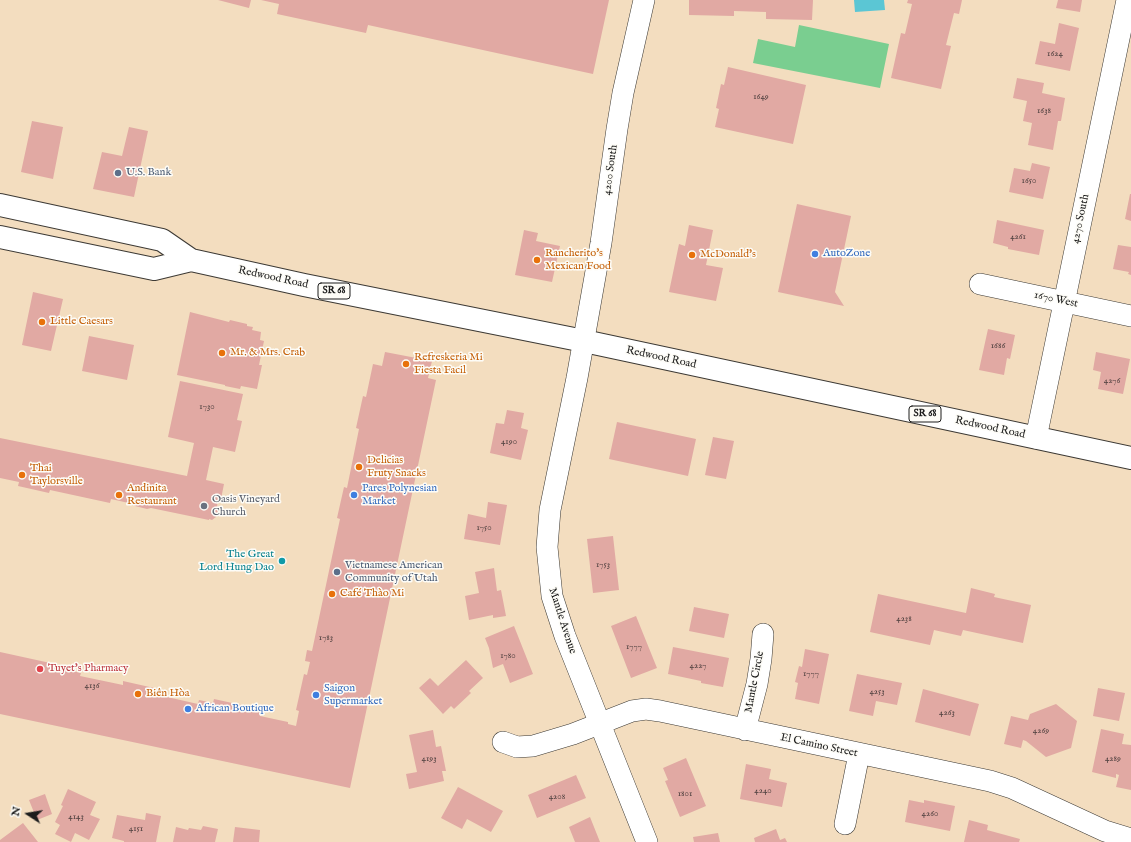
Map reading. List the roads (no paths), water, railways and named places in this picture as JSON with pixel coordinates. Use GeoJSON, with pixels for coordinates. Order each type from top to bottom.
{"type":"FeatureCollection","features":[{"type":"Feature","properties":{"kind":"main road","name":"Redwood Road"},"geometry":{"type":"LineString","coordinates":[[0,205],[162,240],[191,260],[327,290],[584,341],[1131,458]]}},
{"type":"Feature","properties":{"kind":"main road","name":"Redwood Road"},"geometry":{"type":"LineString","coordinates":[[0,237],[154,270],[191,260]]}},
{"type":"Feature","properties":{"kind":"street","name":"4200 South"},"geometry":{"type":"LineString","coordinates":[[584,341],[601,243],[618,122],[644,0]]}},
{"type":"Feature","properties":{"kind":"street","name":"4270 South"},"geometry":{"type":"LineString","coordinates":[[1036,438],[1127,0]]}},
{"type":"Feature","properties":{"kind":"street","name":"1670 West"},"geometry":{"type":"LineString","coordinates":[[980,284],[1131,316]]}},
{"type":"Feature","properties":{"kind":"street","name":"Mantle Avenue"},"geometry":{"type":"LineString","coordinates":[[584,341],[550,510],[547,547],[552,596],[565,636],[647,842]]}},
{"type":"Feature","properties":{"kind":"street","name":"Mantle Circle"},"geometry":{"type":"LineString","coordinates":[[745,730],[757,684],[763,634]]}},
{"type":"Feature","properties":{"kind":"street","name":"El Camino Street"},"geometry":{"type":"LineString","coordinates":[[503,742],[517,747],[533,746],[573,734],[632,710],[646,709],[1012,788],[1105,831],[1131,839]]}},
{"type":"Feature","properties":{"kind":"street"},"geometry":{"type":"LineString","coordinates":[[845,824],[858,754]]}},
{"type":"Feature","properties":{"kind":"water"},"geometry":{"type":"Polygon","coordinates":[[[854,0],[884,0],[885,10],[855,12],[854,0]]]}},
{"type":"Feature","properties":{"kind":"place","name":"U.S. Bank"},"geometry":{"type":"Point","coordinates":[118,173]}},
{"type":"Feature","properties":{"kind":"place","name":"AutoZone"},"geometry":{"type":"Point","coordinates":[815,254]}},
{"type":"Feature","properties":{"kind":"place","name":"McDonald's"},"geometry":{"type":"Point","coordinates":[692,255]}},
{"type":"Feature","properties":{"kind":"place","name":"Rancherito's Mexican Food"},"geometry":{"type":"Point","coordinates":[537,260]}},
{"type":"Feature","properties":{"kind":"place","name":"Little Caesars"},"geometry":{"type":"Point","coordinates":[42,322]}},
{"type":"Feature","properties":{"kind":"place","name":"Mr. & Mrs. Crab"},"geometry":{"type":"Point","coordinates":[222,353]}},
{"type":"Feature","properties":{"kind":"place","name":"Refreskeria Mi Fiesta Facil"},"geometry":{"type":"Point","coordinates":[406,364]}},
{"type":"Feature","properties":{"kind":"place","name":"Delicias Fruty Snacks"},"geometry":{"type":"Point","coordinates":[359,467]}},
{"type":"Feature","properties":{"kind":"place","name":"Thai Taylorsville"},"geometry":{"type":"Point","coordinates":[22,475]}},
{"type":"Feature","properties":{"kind":"place","name":"Andinita Restaurant"},"geometry":{"type":"Point","coordinates":[119,495]}},
{"type":"Feature","properties":{"kind":"place","name":"Pares Polynesian Market"},"geometry":{"type":"Point","coordinates":[354,495]}},
{"type":"Feature","properties":{"kind":"place","name":"Oasis Vineyard Church"},"geometry":{"type":"Point","coordinates":[204,506]}},
{"type":"Feature","properties":{"kind":"place","name":"The Great Lord Hung Dao"},"geometry":{"type":"Point","coordinates":[282,561]}},
{"type":"Feature","properties":{"kind":"place","name":"Vietnamese American Community of Utah"},"geometry":{"type":"Point","coordinates":[337,572]}},
{"type":"Feature","properties":{"kind":"place","name":"Café Thào Mi"},"geometry":{"type":"Point","coordinates":[332,594]}},
{"type":"Feature","properties":{"kind":"place","name":"Tuyet's Pharmacy"},"geometry":{"type":"Point","coordinates":[40,669]}},
{"type":"Feature","properties":{"kind":"place","name":"Biên Hòa"},"geometry":{"type":"Point","coordinates":[138,694]}},
{"type":"Feature","properties":{"kind":"place","name":"Saigon Supermarket"},"geometry":{"type":"Point","coordinates":[316,695]}},
{"type":"Feature","properties":{"kind":"place","name":"African Boutique"},"geometry":{"type":"Point","coordinates":[188,709]}}]}
